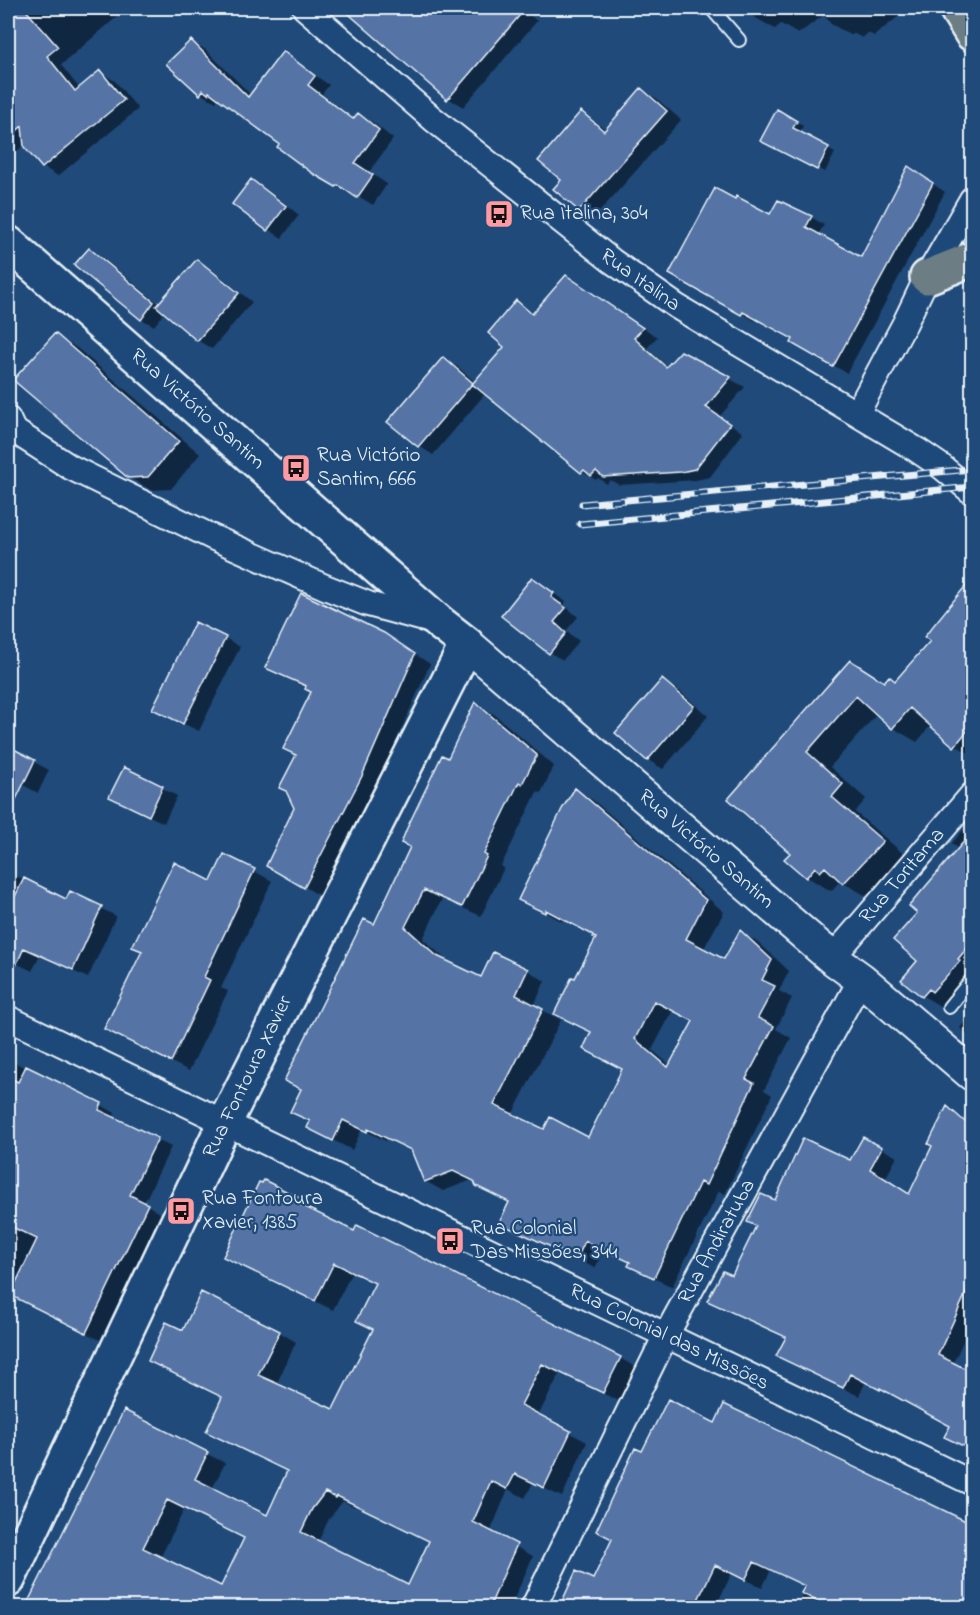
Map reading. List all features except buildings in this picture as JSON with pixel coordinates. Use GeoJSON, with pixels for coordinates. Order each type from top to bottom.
{"type":"FeatureCollection","features":[{"type":"Feature","properties":{"kind":"highway"},"geometry":{"type":"LineString","coordinates":[[956,8],[972,34]]}},
{"type":"Feature","properties":{"kind":"highway"},"geometry":{"type":"LineString","coordinates":[[927,277],[972,259]]}},
{"type":"Feature","properties":{"kind":"main road","name":"Rua Victório Santim"},"geometry":{"type":"LineString","coordinates":[[8,243],[440,623],[467,644]]}},
{"type":"Feature","properties":{"kind":"main road","name":"Rua Fontoura Xavier"},"geometry":{"type":"LineString","coordinates":[[8,1580],[225,1122],[467,644]]}},
{"type":"Feature","properties":{"kind":"street","name":"Rua Italina"},"geometry":{"type":"LineString","coordinates":[[305,8],[433,119],[612,261],[676,306],[857,413],[942,467],[972,492]]}},
{"type":"Feature","properties":{"kind":"street"},"geometry":{"type":"LineString","coordinates":[[857,413],[927,277],[972,199]]}},
{"type":"Feature","properties":{"kind":"street","name":"Rua Victório Santim"},"geometry":{"type":"LineString","coordinates":[[8,419],[13,430],[70,467],[212,537],[357,600],[440,623]]}},
{"type":"Feature","properties":{"kind":"street","name":"Rua Victório Santim"},"geometry":{"type":"LineString","coordinates":[[467,644],[832,958],[972,1074]]}},
{"type":"Feature","properties":{"kind":"street","name":"Rua Toritama"},"geometry":{"type":"LineString","coordinates":[[832,958],[972,795]]}},
{"type":"Feature","properties":{"kind":"street","name":"Rua Andiratuba"},"geometry":{"type":"LineString","coordinates":[[533,1608],[665,1337],[861,980]]}},
{"type":"Feature","properties":{"kind":"street","name":"Rua Colonial das Missões"},"geometry":{"type":"LineString","coordinates":[[8,1018],[665,1337],[972,1483]]}},
{"type":"Feature","properties":{"kind":"lane"},"geometry":{"type":"LineString","coordinates":[[711,8],[739,40]]}},
{"type":"Feature","properties":{"kind":"lane"},"geometry":{"type":"LineString","coordinates":[[948,1007],[972,979]]}},
{"type":"Feature","properties":{"kind":"railway"},"geometry":{"type":"LineString","coordinates":[[582,504],[972,469]]}},
{"type":"Feature","properties":{"kind":"railway"},"geometry":{"type":"LineString","coordinates":[[580,524],[972,487]]}},
{"type":"Feature","properties":{"kind":"place","name":"Rua Italina, 304"},"geometry":{"type":"Point","coordinates":[499,214]}},
{"type":"Feature","properties":{"kind":"place","name":"Rua Victório Santim, 666"},"geometry":{"type":"Point","coordinates":[296,468]}},
{"type":"Feature","properties":{"kind":"place","name":"Rua Fontoura Xavier, 1385"},"geometry":{"type":"Point","coordinates":[181,1211]}},
{"type":"Feature","properties":{"kind":"place","name":"Rua Colonial Das Missões, 344"},"geometry":{"type":"Point","coordinates":[450,1241]}}]}
